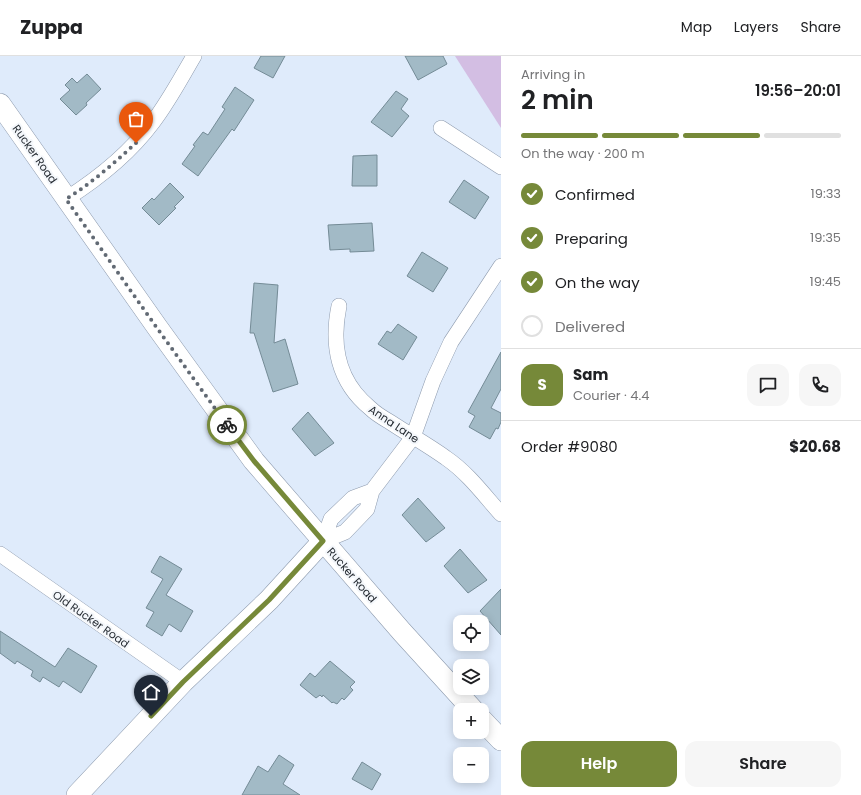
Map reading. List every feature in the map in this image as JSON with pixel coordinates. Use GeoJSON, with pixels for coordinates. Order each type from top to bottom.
{"type":"FeatureCollection","features":[{"type":"Feature","properties":{"kind":"main road","name":"Rucker Road"},"geometry":{"type":"LineString","coordinates":[[0,104],[157,328],[254,461],[402,632],[467,703]]}},
{"type":"Feature","properties":{"kind":"main road"},"geometry":{"type":"LineString","coordinates":[[77,795],[183,682],[269,600],[323,541]]}},
{"type":"Feature","properties":{"kind":"main road"},"geometry":{"type":"LineString","coordinates":[[489,727],[501,740]]}},
{"type":"Feature","properties":{"kind":"street"},"geometry":{"type":"LineString","coordinates":[[66,199],[88,184],[136,143],[154,121],[194,56]]}},
{"type":"Feature","properties":{"kind":"street"},"geometry":{"type":"LineString","coordinates":[[441,128],[501,167]]}},
{"type":"Feature","properties":{"kind":"street"},"geometry":{"type":"LineString","coordinates":[[323,541],[330,520],[353,498],[372,491],[413,437],[432,381],[451,342],[501,266]]}},
{"type":"Feature","properties":{"kind":"street","name":"Anna Lane"},"geometry":{"type":"LineString","coordinates":[[339,306],[336,323],[336,344],[340,364],[348,383],[358,397],[370,409],[447,459],[468,476],[501,514]]}},
{"type":"Feature","properties":{"kind":"street","name":"Old Rucker Road"},"geometry":{"type":"LineString","coordinates":[[0,554],[183,682]]}},
{"type":"Feature","properties":{"kind":"shaded area"},"geometry":{"type":"Polygon","coordinates":[[[455,56],[501,56],[501,128],[455,56]]]}},
{"type":"Feature","properties":{"kind":"building"},"geometry":{"type":"Polygon","coordinates":[[[261,56],[285,56],[273,78],[254,68],[261,56]]]}},
{"type":"Feature","properties":{"kind":"building"},"geometry":{"type":"Polygon","coordinates":[[[405,56],[443,56],[447,64],[418,80],[405,56]]]}},
{"type":"Feature","properties":{"kind":"building"},"geometry":{"type":"Polygon","coordinates":[[[87,74],[101,89],[76,115],[60,99],[70,90],[65,85],[72,78],[77,83],[87,74]]]}},
{"type":"Feature","properties":{"kind":"building"},"geometry":{"type":"Polygon","coordinates":[[[235,87],[254,100],[234,131],[232,129],[198,176],[182,164],[195,146],[193,145],[203,132],[208,135],[225,109],[222,107],[235,87]]]}},
{"type":"Feature","properties":{"kind":"building"},"geometry":{"type":"Polygon","coordinates":[[[396,91],[408,99],[401,109],[409,116],[392,137],[371,122],[396,91]]]}},
{"type":"Feature","properties":{"kind":"building"},"geometry":{"type":"Polygon","coordinates":[[[377,155],[377,186],[352,186],[353,156],[377,155]]]}},
{"type":"Feature","properties":{"kind":"building"},"geometry":{"type":"Polygon","coordinates":[[[464,180],[489,197],[475,219],[449,202],[464,180]]]}},
{"type":"Feature","properties":{"kind":"building"},"geometry":{"type":"Polygon","coordinates":[[[170,183],[184,197],[174,207],[176,208],[159,225],[142,208],[152,198],[154,200],[170,183]]]}},
{"type":"Feature","properties":{"kind":"building"},"geometry":{"type":"Polygon","coordinates":[[[372,223],[374,251],[350,252],[350,249],[330,250],[328,225],[372,223]]]}},
{"type":"Feature","properties":{"kind":"building"},"geometry":{"type":"Polygon","coordinates":[[[422,252],[448,268],[433,292],[407,276],[422,252]]]}},
{"type":"Feature","properties":{"kind":"building"},"geometry":{"type":"Polygon","coordinates":[[[254,283],[278,285],[274,343],[285,339],[298,384],[273,392],[254,333],[250,333],[254,283]]]}},
{"type":"Feature","properties":{"kind":"building"},"geometry":{"type":"Polygon","coordinates":[[[398,324],[417,337],[403,360],[378,344],[387,331],[391,333],[398,324]]]}},
{"type":"Feature","properties":{"kind":"building"},"geometry":{"type":"Polygon","coordinates":[[[501,352],[501,389],[491,408],[501,413],[501,422],[498,429],[496,428],[490,439],[469,427],[475,416],[468,412],[501,352]]]}},
{"type":"Feature","properties":{"kind":"building"},"geometry":{"type":"Polygon","coordinates":[[[308,412],[334,443],[315,456],[292,429],[308,412]]]}},
{"type":"Feature","properties":{"kind":"building"},"geometry":{"type":"Polygon","coordinates":[[[418,498],[445,528],[426,542],[402,515],[418,498]]]}},
{"type":"Feature","properties":{"kind":"building"},"geometry":{"type":"Polygon","coordinates":[[[460,549],[487,580],[468,593],[444,566],[460,549]]]}},
{"type":"Feature","properties":{"kind":"building"},"geometry":{"type":"Polygon","coordinates":[[[160,556],[182,569],[166,595],[193,611],[181,632],[169,624],[162,636],[146,626],[154,612],[146,608],[163,579],[151,572],[160,556]]]}},
{"type":"Feature","properties":{"kind":"building"},"geometry":{"type":"Polygon","coordinates":[[[501,589],[501,635],[489,621],[489,615],[484,615],[480,611],[501,589]]]}},
{"type":"Feature","properties":{"kind":"building"},"geometry":{"type":"Polygon","coordinates":[[[0,631],[55,667],[68,648],[97,666],[81,693],[63,681],[59,687],[43,677],[40,682],[31,676],[33,671],[17,661],[15,664],[0,653],[0,631]]]}},
{"type":"Feature","properties":{"kind":"building"},"geometry":{"type":"Polygon","coordinates":[[[330,661],[355,682],[350,687],[353,690],[344,700],[342,698],[337,704],[332,703],[323,695],[322,697],[320,695],[316,698],[300,685],[310,673],[315,677],[330,661]]]}},
{"type":"Feature","properties":{"kind":"building"},"geometry":{"type":"Polygon","coordinates":[[[279,755],[294,765],[283,784],[300,795],[242,795],[258,766],[268,772],[279,755]]]}},
{"type":"Feature","properties":{"kind":"building"},"geometry":{"type":"Polygon","coordinates":[[[362,762],[381,774],[372,790],[352,779],[362,762]]]}},
{"type":"Feature","properties":{"kind":"way so far"},"geometry":{"type":"LineString","coordinates":[[136,143],[83,188],[66,199],[227,425]]}},
{"type":"Feature","properties":{"kind":"route"},"geometry":{"type":"LineString","coordinates":[[151,716],[183,682],[269,600],[323,541],[254,461],[227,425]]}}]}
